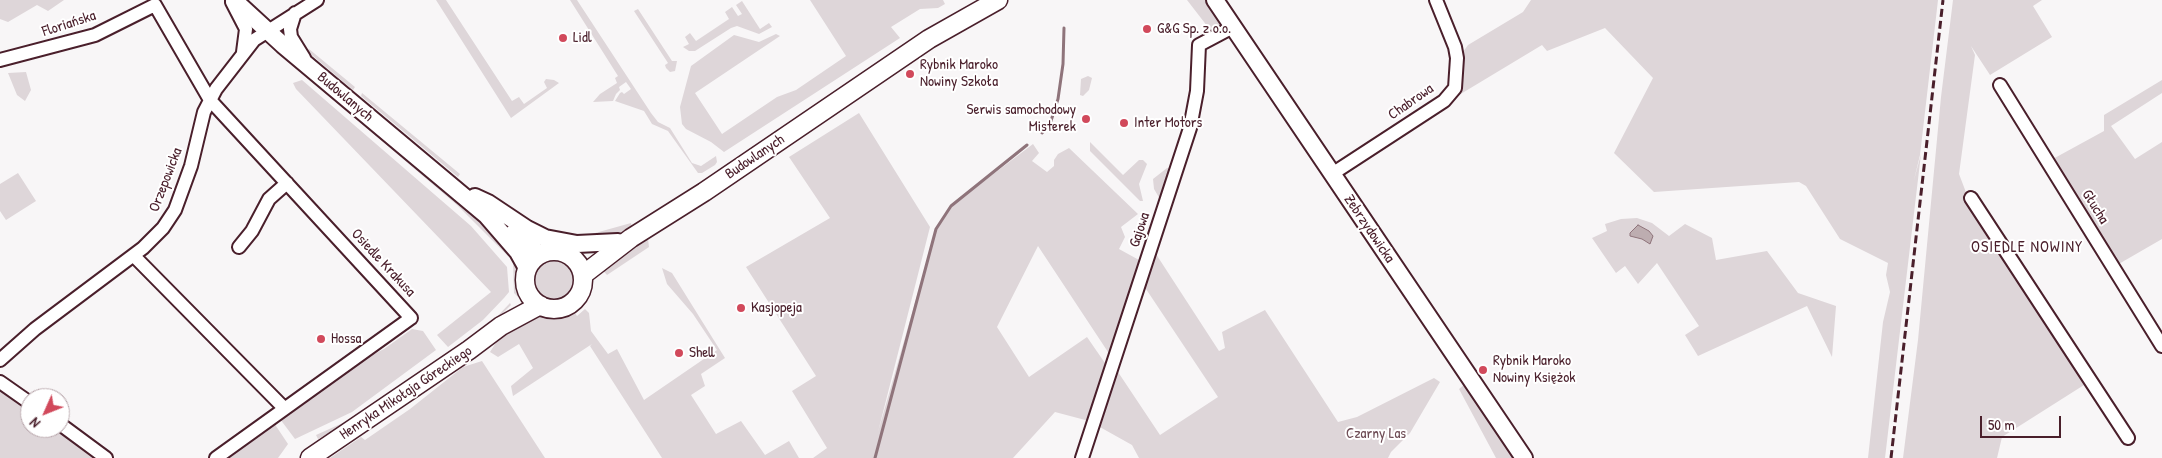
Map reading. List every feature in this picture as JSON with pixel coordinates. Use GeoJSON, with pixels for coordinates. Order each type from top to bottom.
{"type":"FeatureCollection","features":[{"type":"Feature","properties":{"kind":"main road","name":"Budowlanych"},"geometry":{"type":"LineString","coordinates":[[929,39],[975,0]]}},
{"type":"Feature","properties":{"kind":"main road","name":"Budowlanych"},"geometry":{"type":"LineString","coordinates":[[583,275],[625,240],[704,192],[929,39],[998,0]]}},
{"type":"Feature","properties":{"kind":"main road"},"geometry":{"type":"LineString","coordinates":[[574,259],[625,240]]}},
{"type":"Feature","properties":{"kind":"main road"},"geometry":{"type":"LineString","coordinates":[[558,251],[574,259],[583,275],[580,293],[570,304],[554,309],[540,305],[532,299],[525,282],[531,262],[540,255],[558,251]]}},
{"type":"Feature","properties":{"kind":"main road","name":"Henryka Mikołaja Góreckiego"},"geometry":{"type":"LineString","coordinates":[[501,326],[528,291]]}},
{"type":"Feature","properties":{"kind":"main road","name":"Henryka Mikołaja Góreckiego"},"geometry":{"type":"LineString","coordinates":[[310,458],[501,326],[540,305]]}},
{"type":"Feature","properties":{"kind":"street","name":"Budowlanych"},"geometry":{"type":"LineString","coordinates":[[232,0],[266,31],[486,215],[521,256],[528,268]]}},
{"type":"Feature","properties":{"kind":"street","name":"Orzepowicka"},"geometry":{"type":"LineString","coordinates":[[232,0],[246,29],[243,52]]}},
{"type":"Feature","properties":{"kind":"street","name":"Orzepowicka"},"geometry":{"type":"LineString","coordinates":[[0,360],[35,328],[134,256],[163,228],[175,210],[191,166],[204,112],[210,100],[243,52],[256,38],[317,0]]}},
{"type":"Feature","properties":{"kind":"street","name":"Zebrzydowicka"},"geometry":{"type":"LineString","coordinates":[[1215,0],[1524,458]]}},
{"type":"Feature","properties":{"kind":"street","name":"Chabrowa"},"geometry":{"type":"LineString","coordinates":[[1332,174],[1444,101],[1455,88],[1457,58],[1455,47],[1436,0]]}},
{"type":"Feature","properties":{"kind":"street","name":"Floriańska"},"geometry":{"type":"LineString","coordinates":[[0,60],[95,35],[155,5],[210,100]]}},
{"type":"Feature","properties":{"kind":"street"},"geometry":{"type":"LineString","coordinates":[[295,13],[290,30],[291,37],[313,70]]}},
{"type":"Feature","properties":{"kind":"street","name":"Gajowa"},"geometry":{"type":"LineString","coordinates":[[1082,458],[1190,128],[1197,91],[1199,45],[1233,26]]}},
{"type":"Feature","properties":{"kind":"street","name":"Głucha"},"geometry":{"type":"LineString","coordinates":[[2000,85],[2162,346]]}},
{"type":"Feature","properties":{"kind":"street","name":"Osiedle Krakusa"},"geometry":{"type":"LineString","coordinates":[[210,100],[411,318],[216,458]]}},
{"type":"Feature","properties":{"kind":"street"},"geometry":{"type":"LineString","coordinates":[[239,247],[252,231],[269,199],[287,183]]}},
{"type":"Feature","properties":{"kind":"street","name":"Budowlanych"},"geometry":{"type":"LineString","coordinates":[[458,192],[482,199],[527,229],[545,238],[577,244],[625,240]]}},
{"type":"Feature","properties":{"kind":"street"},"geometry":{"type":"LineString","coordinates":[[1971,198],[2128,438]]}},
{"type":"Feature","properties":{"kind":"street"},"geometry":{"type":"LineString","coordinates":[[486,215],[504,225],[540,255]]}},
{"type":"Feature","properties":{"kind":"street"},"geometry":{"type":"LineString","coordinates":[[134,256],[284,408]]}},
{"type":"Feature","properties":{"kind":"street"},"geometry":{"type":"LineString","coordinates":[[0,382],[20,396]]}},
{"type":"Feature","properties":{"kind":"street"},"geometry":{"type":"LineString","coordinates":[[70,431],[106,458]]}},
{"type":"Feature","properties":{"kind":"green space"},"geometry":{"type":"Polygon","coordinates":[[[0,0],[64,0],[48,11],[37,5],[8,22],[0,19],[0,0]]]}},
{"type":"Feature","properties":{"kind":"green space"},"geometry":{"type":"Polygon","coordinates":[[[436,0],[446,0],[512,101],[519,97],[524,104],[547,88],[544,82],[546,79],[559,83],[511,118],[436,0]]]}},
{"type":"Feature","properties":{"kind":"green space"},"geometry":{"type":"Polygon","coordinates":[[[570,0],[577,0],[651,113],[658,122],[670,128],[692,163],[701,166],[716,156],[717,162],[715,165],[702,173],[698,173],[668,131],[652,124],[644,111],[615,101],[620,93],[624,94],[631,89],[626,82],[619,87],[620,90],[613,101],[593,102],[600,94],[617,83],[615,78],[618,76],[570,0]]]}},
{"type":"Feature","properties":{"kind":"green space"},"geometry":{"type":"Polygon","coordinates":[[[810,0],[943,0],[945,4],[938,8],[920,9],[891,27],[900,38],[724,152],[711,142],[686,129],[682,124],[680,107],[691,66],[734,35],[759,42],[776,34],[780,36],[695,93],[722,134],[777,97],[796,90],[846,56],[810,0]]]}},
{"type":"Feature","properties":{"kind":"green space"},"geometry":{"type":"Polygon","coordinates":[[[1187,0],[1207,0],[1221,21],[1220,27],[1211,31],[1187,0]]]}},
{"type":"Feature","properties":{"kind":"green space"},"geometry":{"type":"Polygon","coordinates":[[[1531,0],[1938,0],[1920,155],[1914,180],[1921,154],[1885,458],[1868,458],[1883,322],[1890,292],[1886,275],[1888,263],[1840,239],[1806,186],[1799,182],[1654,192],[1614,153],[1653,78],[1605,28],[1547,51],[1542,45],[1459,95],[1463,52],[1468,45],[1523,12],[1531,0]]]}},
{"type":"Feature","properties":{"kind":"green space"},"geometry":{"type":"Polygon","coordinates":[[[1953,0],[2042,0],[2033,6],[2052,37],[1990,75],[1971,46],[1975,55],[1959,174],[1967,195],[2035,301],[2084,385],[2002,437],[1997,458],[1903,458],[1918,340],[1941,97],[1953,0]]]}},
{"type":"Feature","properties":{"kind":"green space"},"geometry":{"type":"Polygon","coordinates":[[[742,1],[760,29],[769,23],[772,27],[759,34],[737,26],[695,51],[689,51],[683,47],[689,44],[685,37],[690,33],[696,41],[729,19],[725,12],[732,7],[738,16],[742,14],[736,5],[742,1]]]}},
{"type":"Feature","properties":{"kind":"green space"},"geometry":{"type":"Polygon","coordinates":[[[638,9],[672,61],[677,61],[675,71],[670,72],[666,68],[665,65],[668,63],[634,11],[638,9]]]}},
{"type":"Feature","properties":{"kind":"green space"},"geometry":{"type":"Polygon","coordinates":[[[309,49],[355,87],[353,90],[307,51],[309,49]]]}},
{"type":"Feature","properties":{"kind":"green space"},"geometry":{"type":"Polygon","coordinates":[[[296,64],[486,222],[514,252],[508,256],[457,205],[295,67],[296,64]]]}},
{"type":"Feature","properties":{"kind":"green space"},"geometry":{"type":"Polygon","coordinates":[[[26,72],[31,90],[25,101],[17,95],[8,73],[26,72]]]}},
{"type":"Feature","properties":{"kind":"green space"},"geometry":{"type":"Polygon","coordinates":[[[1088,76],[1092,78],[1089,90],[1083,96],[1080,95],[1081,79],[1088,76]]]}},
{"type":"Feature","properties":{"kind":"green space"},"geometry":{"type":"Polygon","coordinates":[[[302,80],[471,226],[507,267],[509,292],[483,320],[448,347],[437,335],[491,292],[296,89],[293,83],[302,80]]]}},
{"type":"Feature","properties":{"kind":"green space"},"geometry":{"type":"Polygon","coordinates":[[[2162,80],[2162,93],[2111,126],[2135,159],[2162,142],[2162,239],[2117,265],[2051,160],[2104,131],[2104,115],[2162,80]]]}},
{"type":"Feature","properties":{"kind":"green space"},"geometry":{"type":"Polygon","coordinates":[[[362,93],[460,174],[458,177],[361,96],[362,93]]]}},
{"type":"Feature","properties":{"kind":"green space"},"geometry":{"type":"Polygon","coordinates":[[[859,113],[930,227],[878,432],[936,229],[951,206],[1033,144],[1039,153],[1032,161],[1047,172],[1054,166],[1054,160],[1058,154],[1069,148],[1138,214],[1121,227],[1125,237],[1119,249],[1139,260],[1153,226],[1112,352],[1108,352],[1038,246],[997,327],[1029,377],[1087,337],[1107,366],[1089,421],[1055,412],[1013,458],[813,458],[827,448],[792,391],[816,376],[746,267],[830,218],[789,157],[859,113]]]}},
{"type":"Feature","properties":{"kind":"green space"},"geometry":{"type":"Polygon","coordinates":[[[1090,142],[1123,175],[1139,160],[1143,160],[1147,164],[1139,184],[1143,201],[1140,201],[1090,151],[1090,142]]]}},
{"type":"Feature","properties":{"kind":"green space"},"geometry":{"type":"Polygon","coordinates":[[[1167,168],[1171,169],[1160,199],[1154,189],[1153,179],[1167,168]]]}},
{"type":"Feature","properties":{"kind":"green space"},"geometry":{"type":"Polygon","coordinates":[[[18,173],[36,201],[6,220],[0,211],[0,184],[18,173]]]}},
{"type":"Feature","properties":{"kind":"green space"},"geometry":{"type":"Polygon","coordinates":[[[1637,218],[1652,223],[1669,236],[1685,224],[1712,238],[1716,260],[1767,251],[1798,293],[1836,306],[1832,357],[1807,306],[1698,356],[1685,335],[1699,326],[1657,263],[1638,284],[1625,266],[1616,273],[1592,238],[1607,231],[1605,224],[1621,219],[1637,218]]]}},
{"type":"Feature","properties":{"kind":"green space"},"geometry":{"type":"Polygon","coordinates":[[[631,223],[632,228],[620,233],[588,240],[588,235],[631,223]]]}},
{"type":"Feature","properties":{"kind":"green space"},"geometry":{"type":"Polygon","coordinates":[[[648,239],[649,247],[607,275],[599,266],[648,239]]]}},
{"type":"Feature","properties":{"kind":"green space","name":"Czarny Las"},"geometry":{"type":"Polygon","coordinates":[[[1154,251],[1219,351],[1225,348],[1222,332],[1265,310],[1338,422],[1357,417],[1434,378],[1440,382],[1410,433],[1391,452],[1388,458],[1139,458],[1132,445],[1098,426],[1116,369],[1160,435],[1218,397],[1142,283],[1154,251]]]}},
{"type":"Feature","properties":{"kind":"green space"},"geometry":{"type":"Polygon","coordinates":[[[518,258],[522,270],[521,287],[518,297],[514,293],[513,261],[518,258]]]}},
{"type":"Feature","properties":{"kind":"green space"},"geometry":{"type":"Polygon","coordinates":[[[554,260],[568,266],[574,280],[568,294],[554,300],[540,294],[534,280],[540,266],[554,260]]]}},
{"type":"Feature","properties":{"kind":"green space"},"geometry":{"type":"Polygon","coordinates":[[[662,268],[672,273],[725,358],[701,374],[705,386],[691,395],[716,434],[741,421],[765,455],[789,441],[799,458],[662,458],[590,346],[592,344],[513,396],[511,386],[533,368],[519,344],[498,357],[490,352],[504,330],[541,311],[558,313],[576,308],[573,310],[577,316],[585,309],[589,313],[591,331],[608,354],[617,349],[644,400],[717,350],[693,314],[667,284],[662,268]]]}},
{"type":"Feature","properties":{"kind":"green space"},"geometry":{"type":"Polygon","coordinates":[[[510,303],[511,305],[491,325],[354,420],[318,439],[316,435],[356,417],[477,334],[490,324],[510,303]]]}},
{"type":"Feature","properties":{"kind":"green space"},"geometry":{"type":"Polygon","coordinates":[[[412,329],[423,331],[436,350],[352,412],[295,439],[280,419],[354,364],[384,349],[412,329]]]}},
{"type":"Feature","properties":{"kind":"green space"},"geometry":{"type":"Polygon","coordinates":[[[482,361],[545,458],[330,458],[361,437],[365,440],[410,409],[463,367],[482,361]]]}},
{"type":"Feature","properties":{"kind":"green space"},"geometry":{"type":"Polygon","coordinates":[[[1465,384],[1515,458],[1496,458],[1459,389],[1465,384]]]}},
{"type":"Feature","properties":{"kind":"green space"},"geometry":{"type":"Polygon","coordinates":[[[0,390],[20,404],[20,438],[70,438],[98,458],[0,458],[0,390]]]}},
{"type":"Feature","properties":{"kind":"green space"},"geometry":{"type":"Polygon","coordinates":[[[274,423],[288,444],[278,458],[227,458],[274,423]]]}},
{"type":"Feature","properties":{"kind":"shaded area"},"geometry":{"type":"Polygon","coordinates":[[[1638,225],[1649,231],[1653,236],[1650,244],[1642,239],[1630,236],[1630,233],[1638,225]]]}},
{"type":"Feature","properties":{"kind":"waterway"},"geometry":{"type":"LineString","coordinates":[[1042,133],[1050,124],[1058,99],[1063,64],[1064,28]]}},
{"type":"Feature","properties":{"kind":"waterway"},"geometry":{"type":"LineString","coordinates":[[875,458],[936,229],[951,206],[1027,145]]}},
{"type":"Feature","properties":{"kind":"railway"},"geometry":{"type":"LineString","coordinates":[[1891,458],[1943,0]]}},
{"type":"Feature","properties":{"kind":"place","name":"G&G Sp. z o.o."},"geometry":{"type":"Point","coordinates":[1147,29]}},
{"type":"Feature","properties":{"kind":"place","name":"Lidl"},"geometry":{"type":"Point","coordinates":[563,38]}},
{"type":"Feature","properties":{"kind":"place","name":"Rybnik Maroko Nowiny Szkoła"},"geometry":{"type":"Point","coordinates":[910,74]}},
{"type":"Feature","properties":{"kind":"place","name":"Serwis samochodowy Misterek"},"geometry":{"type":"Point","coordinates":[1086,119]}},
{"type":"Feature","properties":{"kind":"place","name":"Inter Motors"},"geometry":{"type":"Point","coordinates":[1124,123]}},
{"type":"Feature","properties":{"kind":"place","name":"Kasjopeja"},"geometry":{"type":"Point","coordinates":[741,308]}},
{"type":"Feature","properties":{"kind":"place","name":"Hossa"},"geometry":{"type":"Point","coordinates":[321,339]}},
{"type":"Feature","properties":{"kind":"place","name":"Shell"},"geometry":{"type":"Point","coordinates":[679,353]}},
{"type":"Feature","properties":{"kind":"place","name":"Rybnik Maroko Nowiny Księżok"},"geometry":{"type":"Point","coordinates":[1483,370]}},
{"type":"Feature","properties":{"kind":"district","name":"OSIEDLE NOWINY"},"geometry":{"type":"Point","coordinates":[2027,248]}}]}
